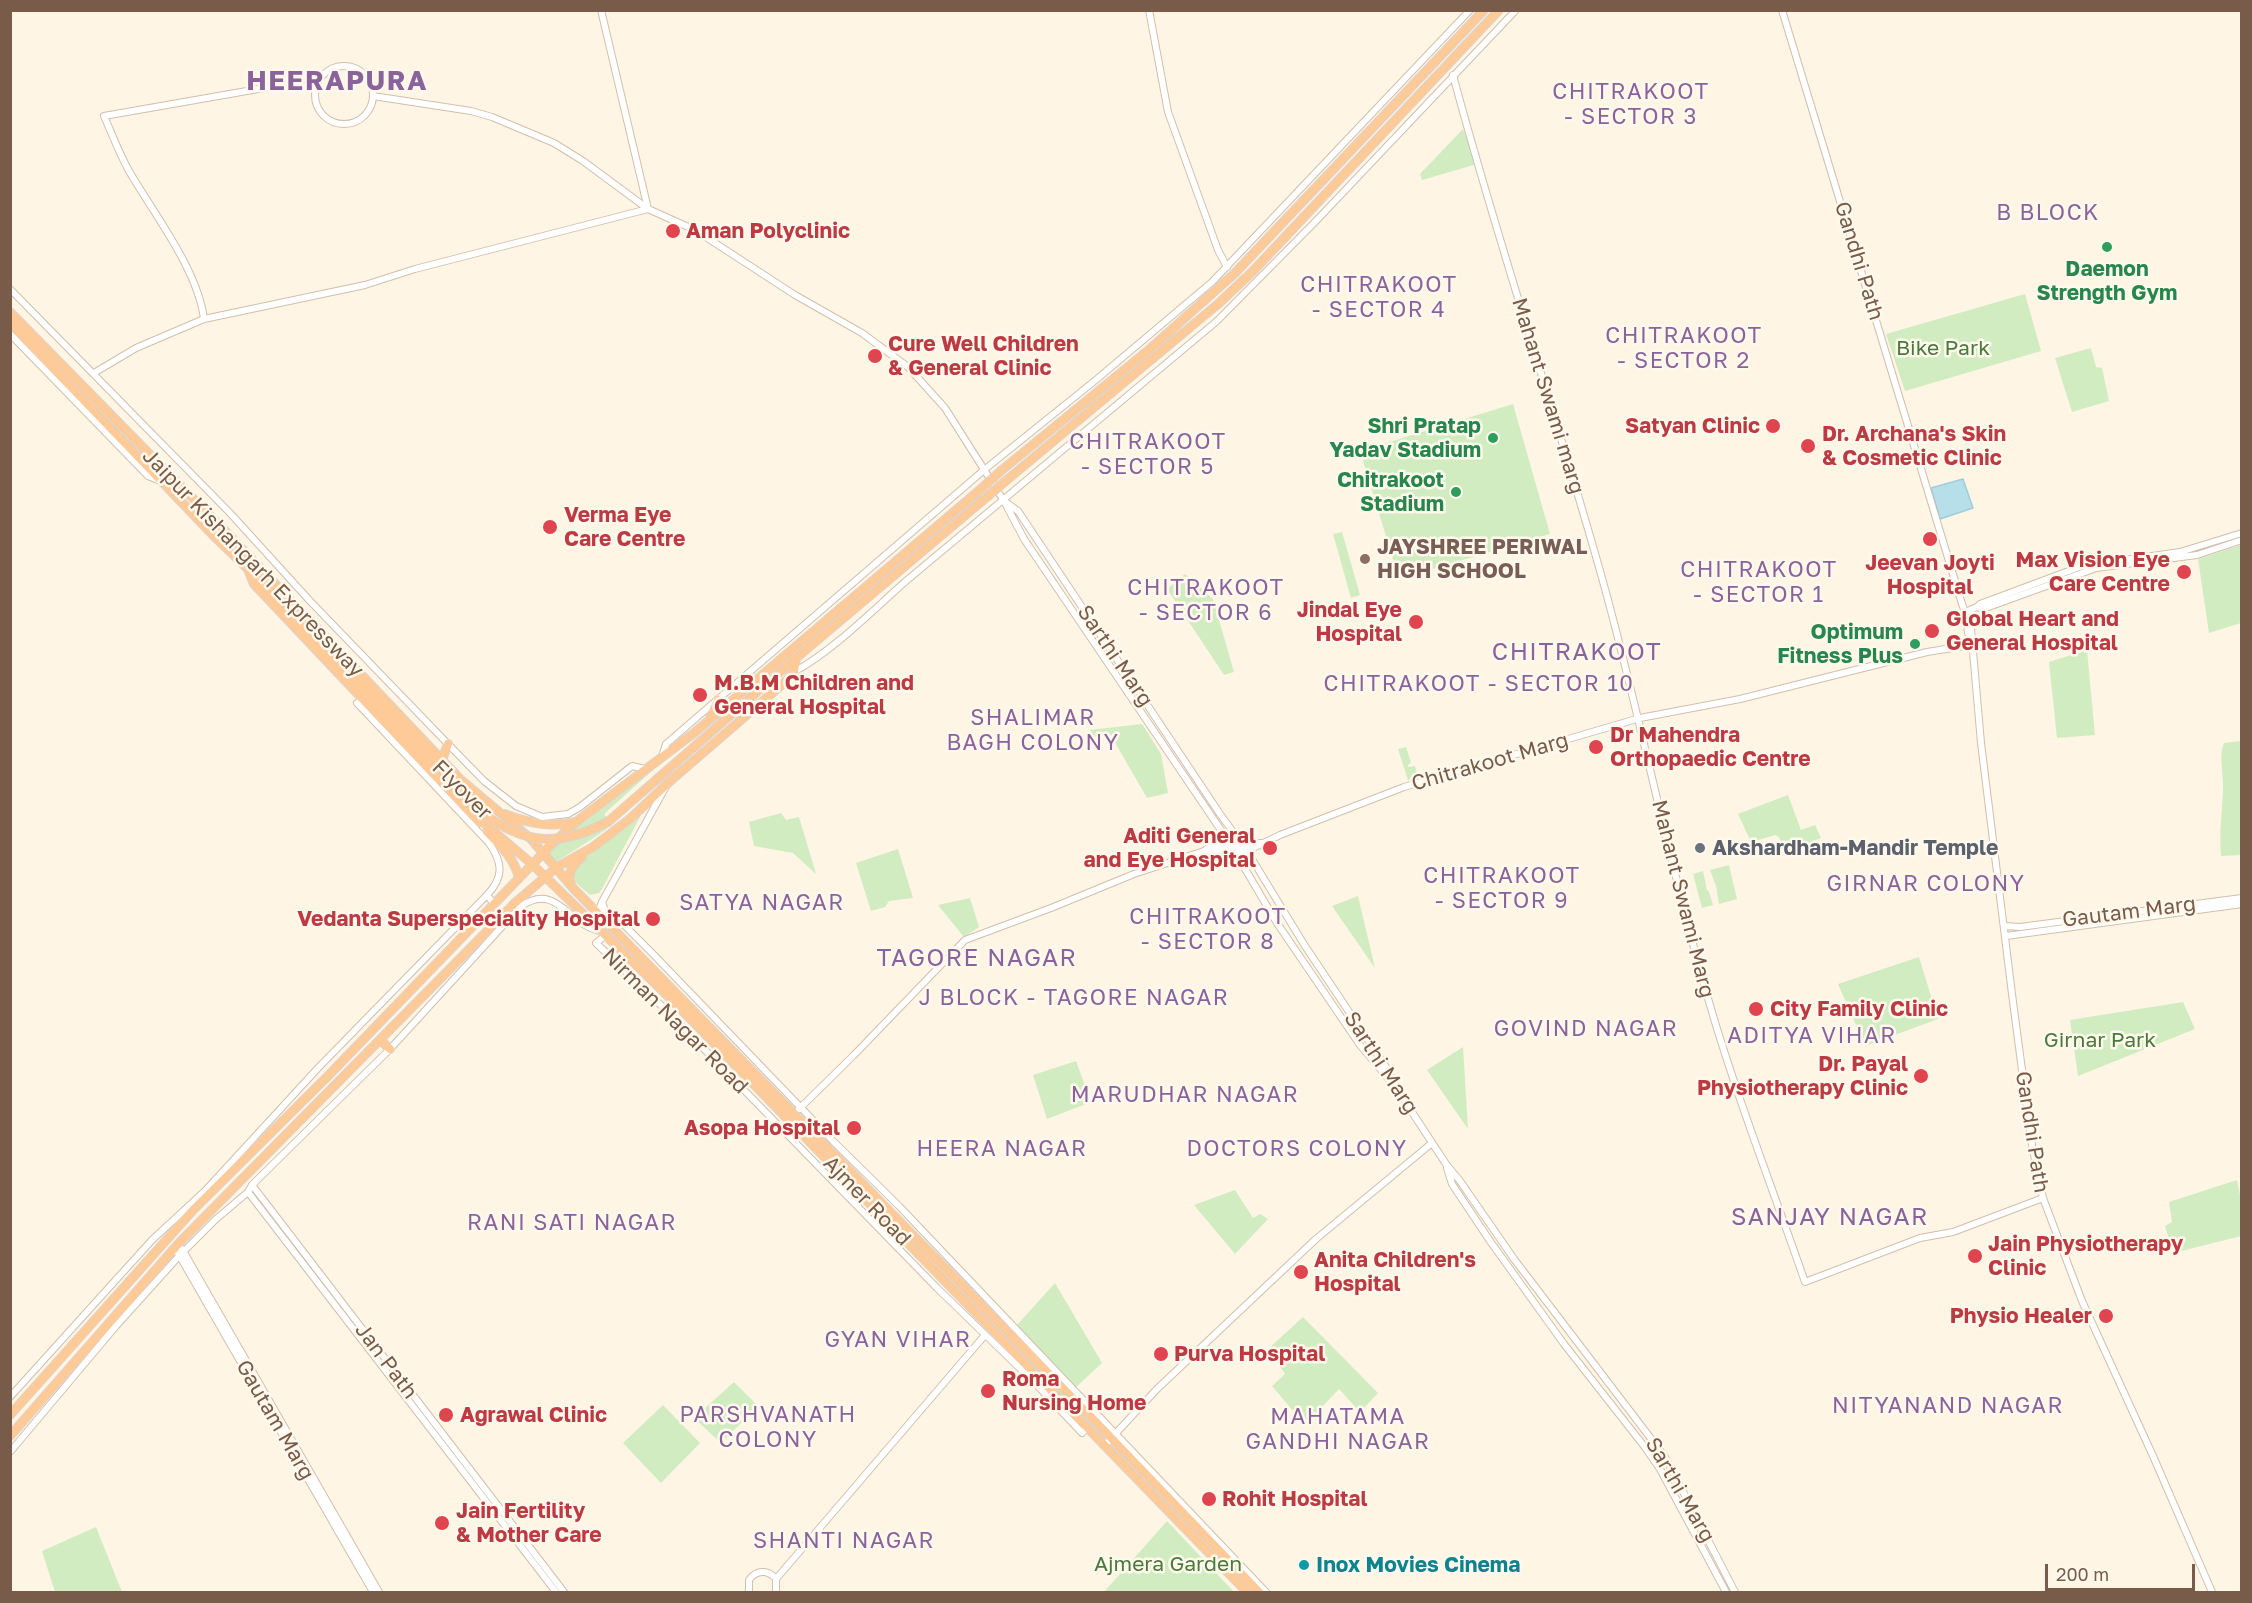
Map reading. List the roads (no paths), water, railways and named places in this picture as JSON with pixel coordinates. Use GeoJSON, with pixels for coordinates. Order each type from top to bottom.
{"type":"FeatureCollection","features":[{"type":"Feature","properties":{"kind":"highway"},"geometry":{"type":"LineString","coordinates":[[10,1415],[194,1209],[328,1076],[543,852],[576,822],[709,721],[1211,295],[1254,255],[1484,10]]}},
{"type":"Feature","properties":{"kind":"highway","name":"Flyover"},"geometry":{"type":"LineString","coordinates":[[248,568],[478,809],[505,829],[538,840],[576,835],[609,820],[796,658],[1218,304],[1252,272],[1499,10]]}},
{"type":"Feature","properties":{"kind":"highway","name":"Jaipur Kishangarh Expressway"},"geometry":{"type":"LineString","coordinates":[[10,312],[233,540],[460,779],[498,812]]}},
{"type":"Feature","properties":{"kind":"highway","name":"Jaipur Kishangarh Expressway"},"geometry":{"type":"LineString","coordinates":[[10,323],[248,568]]}},
{"type":"Feature","properties":{"kind":"highway"},"geometry":{"type":"LineString","coordinates":[[248,568],[254,584],[409,749],[478,818],[484,830],[513,861],[519,878]]}},
{"type":"Feature","properties":{"kind":"highway"},"geometry":{"type":"LineString","coordinates":[[10,1436],[179,1249],[381,1041],[529,897],[544,877],[593,847],[631,818],[669,782],[773,693],[794,672],[796,658]]}},
{"type":"Feature","properties":{"kind":"highway"},"geometry":{"type":"LineString","coordinates":[[709,721],[718,700]]}},
{"type":"Feature","properties":{"kind":"highway"},"geometry":{"type":"LineString","coordinates":[[442,760],[448,744]]}},
{"type":"Feature","properties":{"kind":"highway"},"geometry":{"type":"LineString","coordinates":[[498,812],[541,825],[563,825],[576,822]]}},
{"type":"Feature","properties":{"kind":"highway","name":"Ajmer Road"},"geometry":{"type":"LineString","coordinates":[[498,812],[543,852],[573,888],[1085,1430],[1110,1438],[1247,1593]]}},
{"type":"Feature","properties":{"kind":"highway","name":"Ajmer Road"},"geometry":{"type":"LineString","coordinates":[[478,818],[532,864],[604,933],[764,1095],[790,1117],[1110,1438],[1259,1593]]}},
{"type":"Feature","properties":{"kind":"highway"},"geometry":{"type":"LineString","coordinates":[[573,888],[569,878],[570,871],[593,847]]}},
{"type":"Feature","properties":{"kind":"highway"},"geometry":{"type":"LineString","coordinates":[[381,1041],[390,1049]]}},
{"type":"Feature","properties":{"kind":"street"},"geometry":{"type":"LineString","coordinates":[[601,10],[648,209]]}},
{"type":"Feature","properties":{"kind":"street"},"geometry":{"type":"LineString","coordinates":[[1149,10],[1168,112],[1218,250],[1227,267]]}},
{"type":"Feature","properties":{"kind":"street"},"geometry":{"type":"LineString","coordinates":[[662,758],[666,744],[984,470],[1193,299],[1227,267],[1470,10]]}},
{"type":"Feature","properties":{"kind":"street"},"geometry":{"type":"LineString","coordinates":[[794,672],[856,625],[1217,321],[1315,222],[1516,10]]}},
{"type":"Feature","properties":{"kind":"street","name":"Gandhi Path"},"geometry":{"type":"LineString","coordinates":[[1782,10],[1966,613],[1970,617],[2004,926],[2032,1145],[2043,1198],[2082,1301],[2154,1456],[2212,1593]]}},
{"type":"Feature","properties":{"kind":"street"},"geometry":{"type":"LineString","coordinates":[[339,67],[349,67],[367,77],[373,96],[369,111],[360,120],[350,124],[337,124],[326,118],[319,110],[315,99],[316,87],[321,78],[329,71],[339,67]]}},
{"type":"Feature","properties":{"kind":"street","name":"Mahant Swami marg"},"geometry":{"type":"LineString","coordinates":[[1453,75],[1602,576],[1640,718]]}},
{"type":"Feature","properties":{"kind":"street"},"geometry":{"type":"LineString","coordinates":[[204,319],[198,289],[160,219],[129,170],[104,116],[281,85],[316,87]]}},
{"type":"Feature","properties":{"kind":"street"},"geometry":{"type":"LineString","coordinates":[[373,96],[471,111],[554,143],[583,161],[648,209],[694,230],[795,295],[862,333],[921,379],[945,408],[1004,501]]}},
{"type":"Feature","properties":{"kind":"street"},"geometry":{"type":"LineString","coordinates":[[94,373],[136,348],[204,319],[365,285],[427,266],[648,209]]}},
{"type":"Feature","properties":{"kind":"street"},"geometry":{"type":"LineString","coordinates":[[10,289],[230,513],[310,602],[484,781],[516,806],[542,817],[568,814],[632,766],[645,769]]}},
{"type":"Feature","properties":{"kind":"street"},"geometry":{"type":"LineString","coordinates":[[10,334],[148,476],[162,482]]}},
{"type":"Feature","properties":{"kind":"street","name":"Sarthi Marg"},"geometry":{"type":"LineString","coordinates":[[1004,501],[1018,512],[1245,848],[1287,918],[1384,1064],[1398,1090],[1446,1164],[1516,1261],[1665,1457],[1735,1593]]}},
{"type":"Feature","properties":{"kind":"street","name":"Sarthi Marg"},"geometry":{"type":"LineString","coordinates":[[1004,501],[1024,539],[1232,848],[1277,923],[1360,1045],[1398,1090]]}},
{"type":"Feature","properties":{"kind":"street"},"geometry":{"type":"LineString","coordinates":[[1966,613],[1980,604],[2082,566],[2180,552],[2241,533]]}},
{"type":"Feature","properties":{"kind":"street"},"geometry":{"type":"LineString","coordinates":[[1977,608],[1983,609],[2096,568],[2197,555],[2241,540]]}},
{"type":"Feature","properties":{"kind":"street","name":"Chitrakoot Marg"},"geometry":{"type":"LineString","coordinates":[[1245,848],[1258,847],[1261,843],[1404,788],[1640,718],[1740,699],[1971,642]]}},
{"type":"Feature","properties":{"kind":"street"},"geometry":{"type":"LineString","coordinates":[[10,1397],[152,1240],[205,1191],[277,1110],[496,885],[500,872],[495,853],[489,843],[357,703],[364,700]]}},
{"type":"Feature","properties":{"kind":"street","name":"Mahant Swami Marg"},"geometry":{"type":"LineString","coordinates":[[1640,718],[1648,762],[1703,981],[1805,1282],[1920,1238],[1953,1232],[2043,1198]]}},
{"type":"Feature","properties":{"kind":"street"},"geometry":{"type":"LineString","coordinates":[[598,913],[669,782]]}},
{"type":"Feature","properties":{"kind":"street"},"geometry":{"type":"LineString","coordinates":[[778,1125],[790,1117],[965,940],[1051,909],[1114,881],[1204,851],[1245,848]]}},
{"type":"Feature","properties":{"kind":"street"},"geometry":{"type":"LineString","coordinates":[[487,895],[494,904]]}},
{"type":"Feature","properties":{"kind":"street"},"geometry":{"type":"LineString","coordinates":[[10,1452],[179,1249],[248,1192],[252,1185],[390,1049],[529,897],[551,899],[589,928],[604,933]]}},
{"type":"Feature","properties":{"kind":"street","name":"Gautam Marg"},"geometry":{"type":"LineString","coordinates":[[2004,926],[2016,927],[2241,898]]}},
{"type":"Feature","properties":{"kind":"street"},"geometry":{"type":"LineString","coordinates":[[602,902],[605,911],[625,926],[654,955],[899,1206],[1110,1438],[1150,1472],[1266,1593]]}},
{"type":"Feature","properties":{"kind":"street","name":"Gautam Marg"},"geometry":{"type":"LineString","coordinates":[[2006,936],[2241,904]]}},
{"type":"Feature","properties":{"kind":"street"},"geometry":{"type":"LineString","coordinates":[[1277,923],[1287,918]]}},
{"type":"Feature","properties":{"kind":"street","name":"Nirman Nagar Road"},"geometry":{"type":"LineString","coordinates":[[604,933],[596,943],[667,1011],[937,1288],[1085,1430]]}},
{"type":"Feature","properties":{"kind":"street"},"geometry":{"type":"LineString","coordinates":[[1360,1045],[1367,1039]]}},
{"type":"Feature","properties":{"kind":"street"},"geometry":{"type":"LineString","coordinates":[[756,1103],[764,1095]]}},
{"type":"Feature","properties":{"kind":"street"},"geometry":{"type":"LineString","coordinates":[[1110,1438],[1157,1389],[1316,1239],[1432,1143]]}},
{"type":"Feature","properties":{"kind":"street"},"geometry":{"type":"LineString","coordinates":[[1446,1164],[1452,1184],[1507,1265],[1644,1446],[1712,1563],[1726,1593]]}},
{"type":"Feature","properties":{"kind":"street","name":"Jan Path"},"geometry":{"type":"LineString","coordinates":[[252,1185],[564,1593]]}},
{"type":"Feature","properties":{"kind":"street","name":"Jan Path"},"geometry":{"type":"LineString","coordinates":[[248,1192],[555,1593]]}},
{"type":"Feature","properties":{"kind":"street"},"geometry":{"type":"LineString","coordinates":[[179,1249],[379,1593]]}},
{"type":"Feature","properties":{"kind":"street","name":"Gautam Marg"},"geometry":{"type":"LineString","coordinates":[[179,1249],[373,1593]]}},
{"type":"Feature","properties":{"kind":"street"},"geometry":{"type":"LineString","coordinates":[[1507,1265],[1516,1261]]}},
{"type":"Feature","properties":{"kind":"street"},"geometry":{"type":"LineString","coordinates":[[776,1593],[776,1579],[985,1335]]}},
{"type":"Feature","properties":{"kind":"street"},"geometry":{"type":"LineString","coordinates":[[1587,1372],[1595,1365]]}},
{"type":"Feature","properties":{"kind":"street"},"geometry":{"type":"LineString","coordinates":[[748,1593],[749,1580],[758,1572],[770,1574],[776,1579]]}},
{"type":"Feature","properties":{"kind":"water"},"geometry":{"type":"Polygon","coordinates":[[[1963,479],[1973,508],[1940,519],[1931,488],[1963,479]]]}},
{"type":"Feature","properties":{"kind":"place","name":"Aman Polyclinic"},"geometry":{"type":"Point","coordinates":[673,231]}},
{"type":"Feature","properties":{"kind":"place","name":"Daemon Strength Gym"},"geometry":{"type":"Point","coordinates":[2107,247]}},
{"type":"Feature","properties":{"kind":"place","name":"Cure Well Children & General Clinic"},"geometry":{"type":"Point","coordinates":[875,356]}},
{"type":"Feature","properties":{"kind":"place","name":"Satyan Clinic"},"geometry":{"type":"Point","coordinates":[1773,426]}},
{"type":"Feature","properties":{"kind":"place","name":"Shri Pratap Yadav Stadium"},"geometry":{"type":"Point","coordinates":[1493,438]}},
{"type":"Feature","properties":{"kind":"place","name":"Dr. Archana's Skin & Cosmetic Clinic"},"geometry":{"type":"Point","coordinates":[1808,446]}},
{"type":"Feature","properties":{"kind":"place","name":"Chitrakoot Stadium"},"geometry":{"type":"Point","coordinates":[1456,492]}},
{"type":"Feature","properties":{"kind":"place","name":"Verma Eye Care Centre"},"geometry":{"type":"Point","coordinates":[550,527]}},
{"type":"Feature","properties":{"kind":"place","name":"Jeevan Joyti Hospital"},"geometry":{"type":"Point","coordinates":[1930,539]}},
{"type":"Feature","properties":{"kind":"place","name":"JAYSHREE PERIWAL HIGH SCHOOL"},"geometry":{"type":"Point","coordinates":[1365,559]}},
{"type":"Feature","properties":{"kind":"place","name":"Max Vision Eye Care Centre"},"geometry":{"type":"Point","coordinates":[2184,572]}},
{"type":"Feature","properties":{"kind":"place","name":"Jindal Eye Hospital"},"geometry":{"type":"Point","coordinates":[1416,622]}},
{"type":"Feature","properties":{"kind":"place","name":"Global Heart and General Hospital"},"geometry":{"type":"Point","coordinates":[1932,631]}},
{"type":"Feature","properties":{"kind":"place","name":"Optimum Fitness Plus"},"geometry":{"type":"Point","coordinates":[1915,644]}},
{"type":"Feature","properties":{"kind":"place","name":"M.B.M Children and General Hospital"},"geometry":{"type":"Point","coordinates":[700,695]}},
{"type":"Feature","properties":{"kind":"place","name":"Dr Mahendra Orthopaedic Centre"},"geometry":{"type":"Point","coordinates":[1596,747]}},
{"type":"Feature","properties":{"kind":"place","name":"Aditi General and Eye Hospital"},"geometry":{"type":"Point","coordinates":[1270,848]}},
{"type":"Feature","properties":{"kind":"place","name":"Akshardham-Mandir Temple"},"geometry":{"type":"Point","coordinates":[1700,848]}},
{"type":"Feature","properties":{"kind":"place","name":"Vedanta Superspeciality Hospital"},"geometry":{"type":"Point","coordinates":[653,919]}},
{"type":"Feature","properties":{"kind":"place","name":"City Family Clinic"},"geometry":{"type":"Point","coordinates":[1756,1009]}},
{"type":"Feature","properties":{"kind":"place","name":"Dr. Payal Physiotherapy Clinic"},"geometry":{"type":"Point","coordinates":[1921,1076]}},
{"type":"Feature","properties":{"kind":"place","name":"Asopa Hospital"},"geometry":{"type":"Point","coordinates":[854,1128]}},
{"type":"Feature","properties":{"kind":"place","name":"Jain Physiotherapy Clinic"},"geometry":{"type":"Point","coordinates":[1975,1256]}},
{"type":"Feature","properties":{"kind":"place","name":"Anita Children's Hospital"},"geometry":{"type":"Point","coordinates":[1301,1272]}},
{"type":"Feature","properties":{"kind":"place","name":"Physio Healer"},"geometry":{"type":"Point","coordinates":[2106,1316]}},
{"type":"Feature","properties":{"kind":"place","name":"Purva Hospital"},"geometry":{"type":"Point","coordinates":[1161,1354]}},
{"type":"Feature","properties":{"kind":"place","name":"Roma Nursing Home"},"geometry":{"type":"Point","coordinates":[988,1391]}},
{"type":"Feature","properties":{"kind":"place","name":"Agrawal Clinic"},"geometry":{"type":"Point","coordinates":[446,1415]}},
{"type":"Feature","properties":{"kind":"place","name":"Rohit Hospital"},"geometry":{"type":"Point","coordinates":[1209,1499]}},
{"type":"Feature","properties":{"kind":"place","name":"Jain Fertility & Mother Care"},"geometry":{"type":"Point","coordinates":[442,1523]}},
{"type":"Feature","properties":{"kind":"place","name":"Inox Movies Cinema"},"geometry":{"type":"Point","coordinates":[1304,1565]}},
{"type":"Feature","properties":{"kind":"district","name":"HEERAPURA"},"geometry":{"type":"Point","coordinates":[337,81]}},
{"type":"Feature","properties":{"kind":"district","name":"CHITRAKOOT - SECTOR 3"},"geometry":{"type":"Point","coordinates":[1631,104]}},
{"type":"Feature","properties":{"kind":"district","name":"B BLOCK"},"geometry":{"type":"Point","coordinates":[2048,213]}},
{"type":"Feature","properties":{"kind":"district","name":"CHITRAKOOT - SECTOR 4"},"geometry":{"type":"Point","coordinates":[1379,298]}},
{"type":"Feature","properties":{"kind":"district","name":"CHITRAKOOT - SECTOR 2"},"geometry":{"type":"Point","coordinates":[1684,348]}},
{"type":"Feature","properties":{"kind":"district","name":"CHITRAKOOT - SECTOR 5"},"geometry":{"type":"Point","coordinates":[1148,455]}},
{"type":"Feature","properties":{"kind":"district","name":"CHITRAKOOT - SECTOR 1"},"geometry":{"type":"Point","coordinates":[1759,582]}},
{"type":"Feature","properties":{"kind":"district","name":"CHITRAKOOT - SECTOR 6"},"geometry":{"type":"Point","coordinates":[1206,600]}},
{"type":"Feature","properties":{"kind":"district","name":"CHITRAKOOT"},"geometry":{"type":"Point","coordinates":[1577,652]}},
{"type":"Feature","properties":{"kind":"district","name":"CHITRAKOOT - SECTOR 10"},"geometry":{"type":"Point","coordinates":[1479,684]}},
{"type":"Feature","properties":{"kind":"district","name":"SHALIMAR BAGH COLONY"},"geometry":{"type":"Point","coordinates":[1033,730]}},
{"type":"Feature","properties":{"kind":"district","name":"GIRNAR COLONY"},"geometry":{"type":"Point","coordinates":[1926,884]}},
{"type":"Feature","properties":{"kind":"district","name":"CHITRAKOOT - SECTOR 9"},"geometry":{"type":"Point","coordinates":[1502,888]}},
{"type":"Feature","properties":{"kind":"district","name":"SATYA NAGAR"},"geometry":{"type":"Point","coordinates":[762,903]}},
{"type":"Feature","properties":{"kind":"district","name":"CHITRAKOOT - SECTOR 8"},"geometry":{"type":"Point","coordinates":[1208,930]}},
{"type":"Feature","properties":{"kind":"district","name":"TAGORE NAGAR"},"geometry":{"type":"Point","coordinates":[977,958]}},
{"type":"Feature","properties":{"kind":"district","name":"J BLOCK - TAGORE NAGAR"},"geometry":{"type":"Point","coordinates":[1074,998]}},
{"type":"Feature","properties":{"kind":"district","name":"GOVIND NAGAR"},"geometry":{"type":"Point","coordinates":[1586,1029]}},
{"type":"Feature","properties":{"kind":"district","name":"ADITYA VIHAR"},"geometry":{"type":"Point","coordinates":[1812,1036]}},
{"type":"Feature","properties":{"kind":"district","name":"MARUDHAR NAGAR"},"geometry":{"type":"Point","coordinates":[1185,1095]}},
{"type":"Feature","properties":{"kind":"district","name":"HEERA NAGAR"},"geometry":{"type":"Point","coordinates":[1002,1149]}},
{"type":"Feature","properties":{"kind":"district","name":"DOCTORS COLONY"},"geometry":{"type":"Point","coordinates":[1297,1149]}},
{"type":"Feature","properties":{"kind":"district","name":"SANJAY NAGAR"},"geometry":{"type":"Point","coordinates":[1830,1217]}},
{"type":"Feature","properties":{"kind":"district","name":"RANI SATI NAGAR"},"geometry":{"type":"Point","coordinates":[572,1223]}},
{"type":"Feature","properties":{"kind":"district","name":"GYAN VIHAR"},"geometry":{"type":"Point","coordinates":[898,1340]}},
{"type":"Feature","properties":{"kind":"district","name":"NITYANAND NAGAR"},"geometry":{"type":"Point","coordinates":[1948,1406]}},
{"type":"Feature","properties":{"kind":"district","name":"PARSHVANATH COLONY"},"geometry":{"type":"Point","coordinates":[768,1428]}},
{"type":"Feature","properties":{"kind":"district","name":"MAHATAMA GANDHI NAGAR"},"geometry":{"type":"Point","coordinates":[1338,1430]}},
{"type":"Feature","properties":{"kind":"district","name":"SHANTI NAGAR"},"geometry":{"type":"Point","coordinates":[844,1541]}},
{"type":"Feature","properties":{"kind":"park label","name":"Bike Park"},"geometry":{"type":"Point","coordinates":[1943,348]}},
{"type":"Feature","properties":{"kind":"park label","name":"Girnar Park"},"geometry":{"type":"Point","coordinates":[2100,1040]}},
{"type":"Feature","properties":{"kind":"park label","name":"Ajmera Garden"},"geometry":{"type":"Point","coordinates":[1168,1564]}}]}
